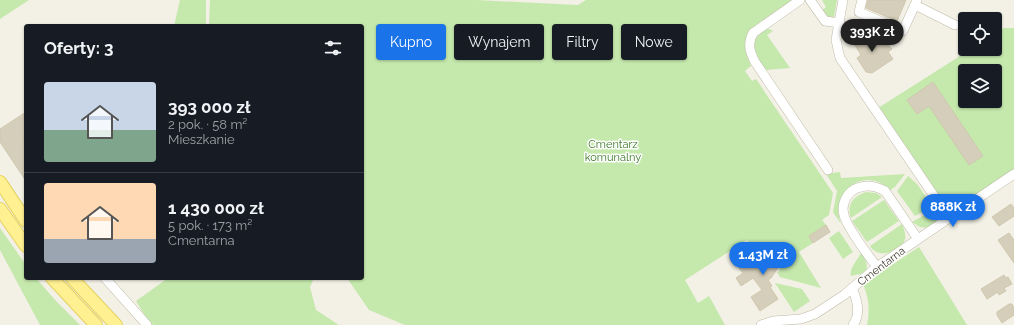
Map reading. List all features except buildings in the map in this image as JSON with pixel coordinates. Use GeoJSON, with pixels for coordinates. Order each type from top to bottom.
{"type":"FeatureCollection","features":[{"type":"Feature","properties":{"kind":"main road"},"geometry":{"type":"LineString","coordinates":[[0,182],[24,218]]}},
{"type":"Feature","properties":{"kind":"main road"},"geometry":{"type":"LineString","coordinates":[[0,209],[24,243]]}},
{"type":"Feature","properties":{"kind":"main road"},"geometry":{"type":"LineString","coordinates":[[54,280],[96,325]]}},
{"type":"Feature","properties":{"kind":"main road"},"geometry":{"type":"LineString","coordinates":[[74,280],[116,325]]}},
{"type":"Feature","properties":{"kind":"street"},"geometry":{"type":"LineString","coordinates":[[800,0],[753,33],[749,48],[755,62],[828,170]]}},
{"type":"Feature","properties":{"kind":"street"},"geometry":{"type":"LineString","coordinates":[[810,0],[825,21],[840,23]]}},
{"type":"Feature","properties":{"kind":"street"},"geometry":{"type":"LineString","coordinates":[[844,0],[836,40],[840,58],[949,218]]}},
{"type":"Feature","properties":{"kind":"street"},"geometry":{"type":"LineString","coordinates":[[862,0],[859,12],[903,31],[916,3],[955,25]]}},
{"type":"Feature","properties":{"kind":"street","name":"Cmentarna"},"geometry":{"type":"LineString","coordinates":[[761,325],[807,318],[825,308],[877,267],[1014,174]]}},
{"type":"Feature","properties":{"kind":"street"},"geometry":{"type":"LineString","coordinates":[[877,267],[844,216],[843,205],[850,192],[856,188],[869,186],[880,188],[885,191],[918,239]]}},
{"type":"Feature","properties":{"kind":"street"},"geometry":{"type":"LineString","coordinates":[[107,280],[147,325]]}},
{"type":"Feature","properties":{"kind":"street"},"geometry":{"type":"LineString","coordinates":[[852,288],[857,307],[857,315],[853,325]]}},
{"type":"Feature","properties":{"kind":"green space"},"geometry":{"type":"Polygon","coordinates":[[[0,0],[29,0],[0,19],[0,0]]]}},
{"type":"Feature","properties":{"kind":"green space"},"geometry":{"type":"Polygon","coordinates":[[[180,0],[206,0],[206,24],[174,24],[180,0]]]}},
{"type":"Feature","properties":{"kind":"green space","name":"Cmentarz komunalny"},"geometry":{"type":"Polygon","coordinates":[[[210,0],[477,0],[578,5],[586,0],[793,0],[763,20],[750,33],[746,40],[745,48],[751,66],[745,71],[752,81],[756,79],[833,193],[829,215],[822,220],[826,225],[813,243],[799,252],[821,288],[780,277],[777,272],[780,271],[779,269],[792,260],[787,252],[760,261],[747,240],[685,280],[698,303],[709,296],[725,325],[405,325],[369,310],[348,280],[364,280],[364,24],[209,24],[210,0]]]}},
{"type":"Feature","properties":{"kind":"green space"},"geometry":{"type":"Polygon","coordinates":[[[822,0],[837,0],[834,17],[826,17],[821,11],[826,7],[822,0]]]}},
{"type":"Feature","properties":{"kind":"green space"},"geometry":{"type":"Polygon","coordinates":[[[1014,28],[1014,174],[949,218],[875,110],[960,56],[1002,56],[1002,29],[1014,28]]]}},
{"type":"Feature","properties":{"kind":"green space"},"geometry":{"type":"Polygon","coordinates":[[[765,29],[773,31],[767,35],[790,68],[766,70],[758,59],[754,49],[754,44],[759,34],[765,29]]]}},
{"type":"Feature","properties":{"kind":"green space"},"geometry":{"type":"Polygon","coordinates":[[[840,172],[841,178],[905,174],[895,187],[890,190],[880,183],[870,180],[860,181],[852,185],[845,192],[840,201],[839,212],[841,224],[833,212],[837,191],[826,174],[840,172]]]}},
{"type":"Feature","properties":{"kind":"green space"},"geometry":{"type":"Polygon","coordinates":[[[908,176],[917,184],[933,207],[915,216],[897,191],[908,176]]]}},
{"type":"Feature","properties":{"kind":"green space"},"geometry":{"type":"Polygon","coordinates":[[[866,192],[876,193],[882,197],[851,218],[850,205],[852,201],[866,192]]]}},
{"type":"Feature","properties":{"kind":"green space"},"geometry":{"type":"Polygon","coordinates":[[[884,200],[899,221],[867,242],[852,221],[884,200]]]}},
{"type":"Feature","properties":{"kind":"green space"},"geometry":{"type":"Polygon","coordinates":[[[937,208],[937,220],[929,228],[920,227],[912,222],[937,208]]]}},
{"type":"Feature","properties":{"kind":"green space"},"geometry":{"type":"Polygon","coordinates":[[[902,224],[905,232],[905,239],[900,248],[890,253],[879,253],[870,246],[902,224]]]}},
{"type":"Feature","properties":{"kind":"green space"},"geometry":{"type":"Polygon","coordinates":[[[0,228],[24,262],[24,280],[38,280],[80,325],[40,325],[0,250],[0,228]]]}},
{"type":"Feature","properties":{"kind":"green space"},"geometry":{"type":"Polygon","coordinates":[[[839,231],[853,252],[843,259],[829,238],[839,231]]]}},
{"type":"Feature","properties":{"kind":"green space"},"geometry":{"type":"Polygon","coordinates":[[[919,247],[967,325],[867,325],[868,304],[867,294],[863,284],[919,247]]]}},
{"type":"Feature","properties":{"kind":"green space"},"geometry":{"type":"Polygon","coordinates":[[[861,253],[867,268],[865,273],[851,276],[852,267],[861,253]]]}},
{"type":"Feature","properties":{"kind":"green space"},"geometry":{"type":"Polygon","coordinates":[[[165,280],[313,280],[310,287],[316,310],[339,325],[153,325],[145,316],[136,301],[165,280]]]}},
{"type":"Feature","properties":{"kind":"green space"},"geometry":{"type":"Polygon","coordinates":[[[775,283],[802,289],[810,301],[794,312],[775,283]]]}}]}
